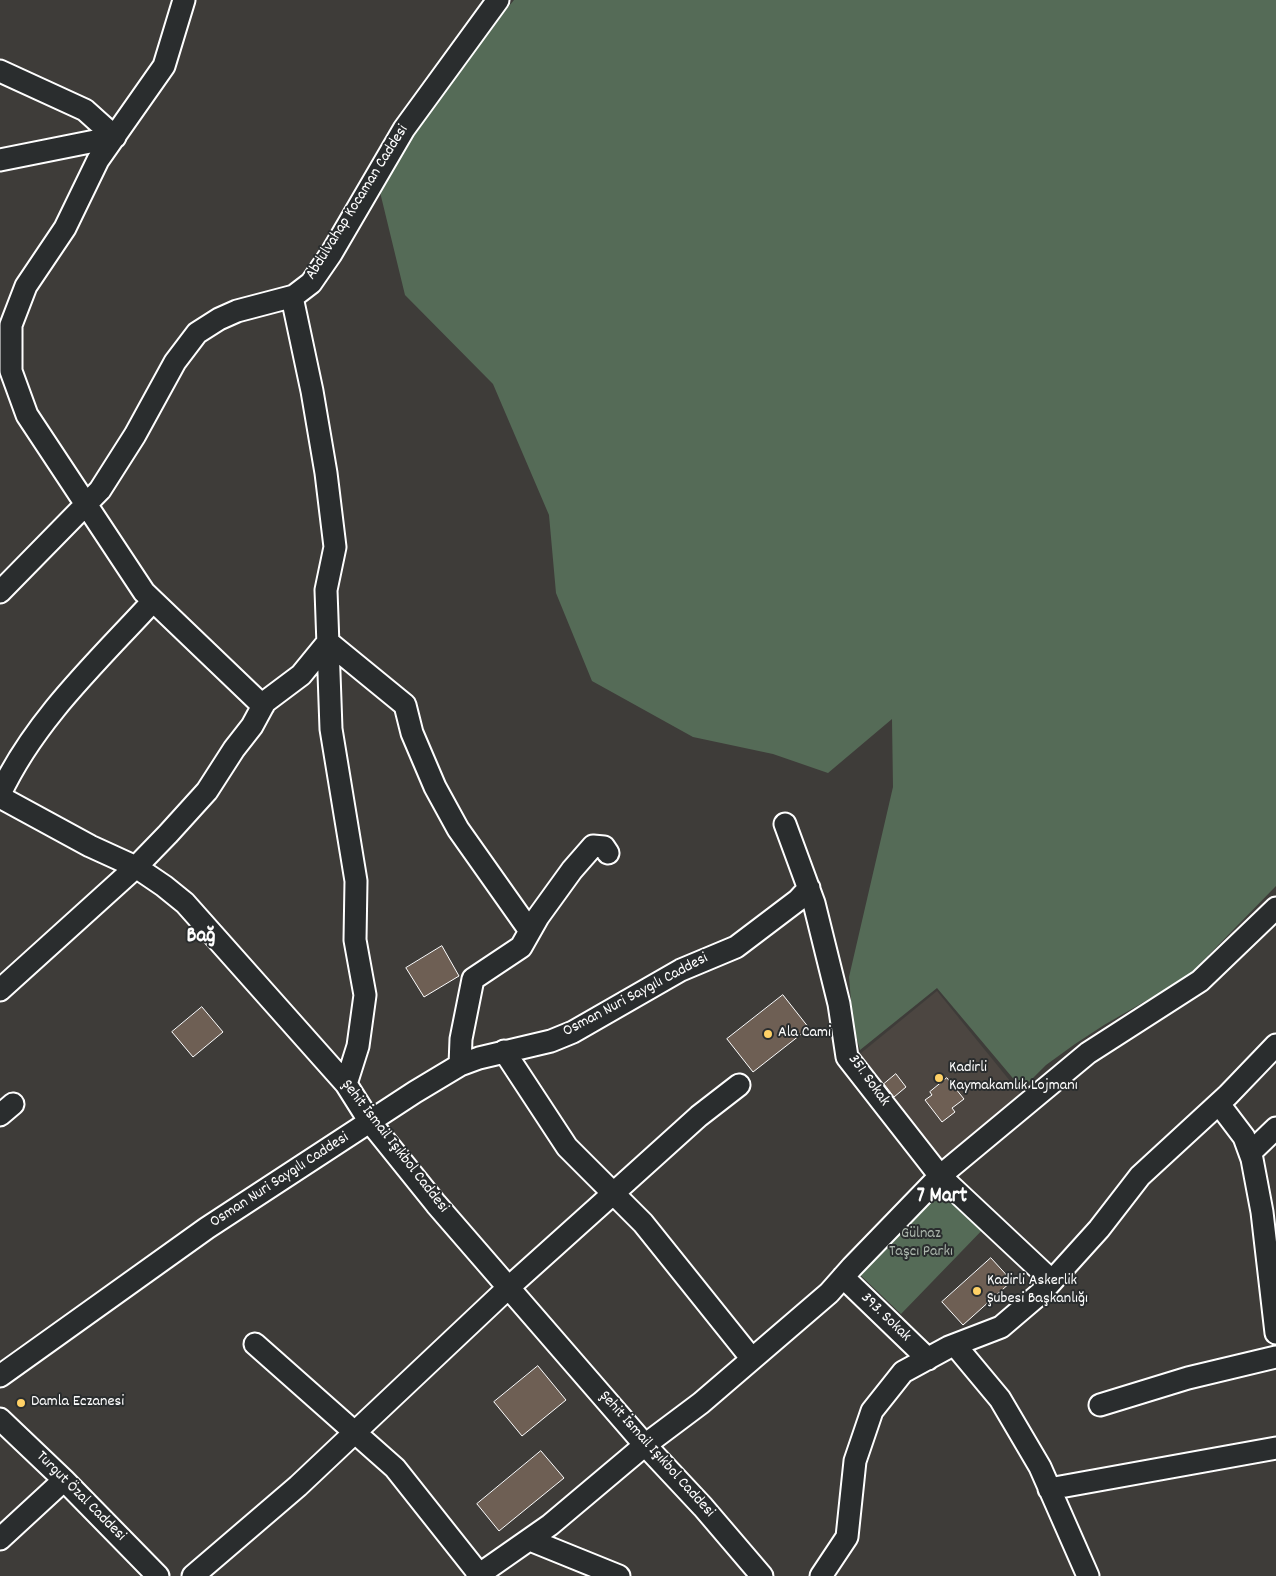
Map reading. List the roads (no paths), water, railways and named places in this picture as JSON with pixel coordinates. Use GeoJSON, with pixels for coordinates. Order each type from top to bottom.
{"type":"FeatureCollection","features":[{"type":"Feature","properties":{"kind":"street"},"geometry":{"type":"LineString","coordinates":[[184,0],[164,66],[98,160],[65,228],[26,286],[11,325],[11,371],[27,415],[144,592],[263,706]]}},
{"type":"Feature","properties":{"kind":"street","name":"Abdulvahap Kocaman Caddesi"},"geometry":{"type":"LineString","coordinates":[[0,592],[86,506],[114,470],[174,362],[197,333],[219,319],[237,311],[292,296],[303,290],[321,269],[404,129],[492,2]]}},
{"type":"Feature","properties":{"kind":"street"},"geometry":{"type":"LineString","coordinates":[[0,71],[85,110],[115,137]]}},
{"type":"Feature","properties":{"kind":"street"},"geometry":{"type":"LineString","coordinates":[[0,160],[115,137]]}},
{"type":"Feature","properties":{"kind":"street"},"geometry":{"type":"LineString","coordinates":[[292,296],[312,391],[326,473],[335,547],[326,590],[331,729],[356,881],[355,940],[365,995],[358,1046],[346,1084]]}},
{"type":"Feature","properties":{"kind":"street"},"geometry":{"type":"LineString","coordinates":[[0,795],[10,773],[34,735],[153,601]]}},
{"type":"Feature","properties":{"kind":"street"},"geometry":{"type":"LineString","coordinates":[[0,990],[136,867],[207,791],[234,749],[252,726],[263,706],[301,676],[328,642]]}},
{"type":"Feature","properties":{"kind":"street"},"geometry":{"type":"LineString","coordinates":[[328,642],[405,705],[412,733],[435,787],[458,829],[530,931]]}},
{"type":"Feature","properties":{"kind":"street","name":"Şehit İsmail Işıkbol Caddesi"},"geometry":{"type":"LineString","coordinates":[[0,795],[90,846],[136,867],[164,886],[185,904],[346,1084],[370,1122],[436,1204],[508,1288],[762,1576]]}},
{"type":"Feature","properties":{"kind":"street","name":"351. Sokak"},"geometry":{"type":"LineString","coordinates":[[785,824],[809,888],[839,1004],[847,1057],[940,1176],[1052,1281]]}},
{"type":"Feature","properties":{"kind":"street"},"geometry":{"type":"LineString","coordinates":[[460,1065],[461,1040],[473,979],[521,947],[572,870],[593,846],[604,847],[608,853]]}},
{"type":"Feature","properties":{"kind":"street","name":"Osman Nuri Saygılı Caddesi"},"geometry":{"type":"LineString","coordinates":[[0,1376],[207,1228],[460,1065],[504,1051],[551,1041],[573,1032],[681,970],[718,953],[736,948],[798,900],[809,888]]}},
{"type":"Feature","properties":{"kind":"street"},"geometry":{"type":"LineString","coordinates":[[255,1344],[395,1468],[478,1575],[530,1540],[645,1445],[701,1403],[829,1294],[940,1176],[1088,1053],[1200,981],[1276,908]]}},
{"type":"Feature","properties":{"kind":"street"},"geometry":{"type":"LineString","coordinates":[[821,1576],[847,1537],[855,1461],[872,1411],[903,1372],[955,1345],[1001,1327],[1052,1281],[1099,1229],[1140,1176],[1219,1104],[1276,1045]]}},
{"type":"Feature","properties":{"kind":"street"},"geometry":{"type":"LineString","coordinates":[[504,1051],[567,1147],[643,1222],[752,1359]]}},
{"type":"Feature","properties":{"kind":"street"},"geometry":{"type":"LineString","coordinates":[[193,1576],[298,1486],[508,1288],[613,1193],[699,1116],[739,1085]]}},
{"type":"Feature","properties":{"kind":"street"},"geometry":{"type":"LineString","coordinates":[[1219,1104],[1244,1137],[1250,1153],[1262,1212],[1276,1333]]}},
{"type":"Feature","properties":{"kind":"street"},"geometry":{"type":"LineString","coordinates":[[1250,1153],[1276,1128]]}},
{"type":"Feature","properties":{"kind":"street","name":"393. Sokak"},"geometry":{"type":"LineString","coordinates":[[843,1277],[928,1359]]}},
{"type":"Feature","properties":{"kind":"street"},"geometry":{"type":"LineString","coordinates":[[955,1345],[1000,1399],[1040,1468],[1088,1576]]}},
{"type":"Feature","properties":{"kind":"street"},"geometry":{"type":"LineString","coordinates":[[1100,1405],[1188,1378],[1276,1356]]}},
{"type":"Feature","properties":{"kind":"street","name":"Turgut Özal Caddesi"},"geometry":{"type":"LineString","coordinates":[[0,1419],[64,1480],[158,1576]]}},
{"type":"Feature","properties":{"kind":"street"},"geometry":{"type":"LineString","coordinates":[[1049,1489],[1276,1448]]}},
{"type":"Feature","properties":{"kind":"street"},"geometry":{"type":"LineString","coordinates":[[0,1539],[64,1480]]}},
{"type":"Feature","properties":{"kind":"street"},"geometry":{"type":"LineString","coordinates":[[530,1540],[618,1576]]}},
{"type":"Feature","properties":{"kind":"place","name":"Ala Cami"},"geometry":{"type":"Point","coordinates":[768,1034]}},
{"type":"Feature","properties":{"kind":"place","name":"Kadirli Kaymakamlık Lojmanı"},"geometry":{"type":"Point","coordinates":[939,1078]}},
{"type":"Feature","properties":{"kind":"place","name":"Kadirli Askerlik Şubesi Başkanlığı"},"geometry":{"type":"Point","coordinates":[977,1291]}},
{"type":"Feature","properties":{"kind":"place","name":"Damla Eczanesi"},"geometry":{"type":"Point","coordinates":[21,1403]}},
{"type":"Feature","properties":{"kind":"district","name":"Bağ"},"geometry":{"type":"Point","coordinates":[201,938]}},
{"type":"Feature","properties":{"kind":"district","name":"7 Mart"},"geometry":{"type":"Point","coordinates":[942,1198]}},
{"type":"Feature","properties":{"kind":"park label","name":"Gülnaz Taşcı Parkı"},"geometry":{"type":"Point","coordinates":[921,1244]}}]}
